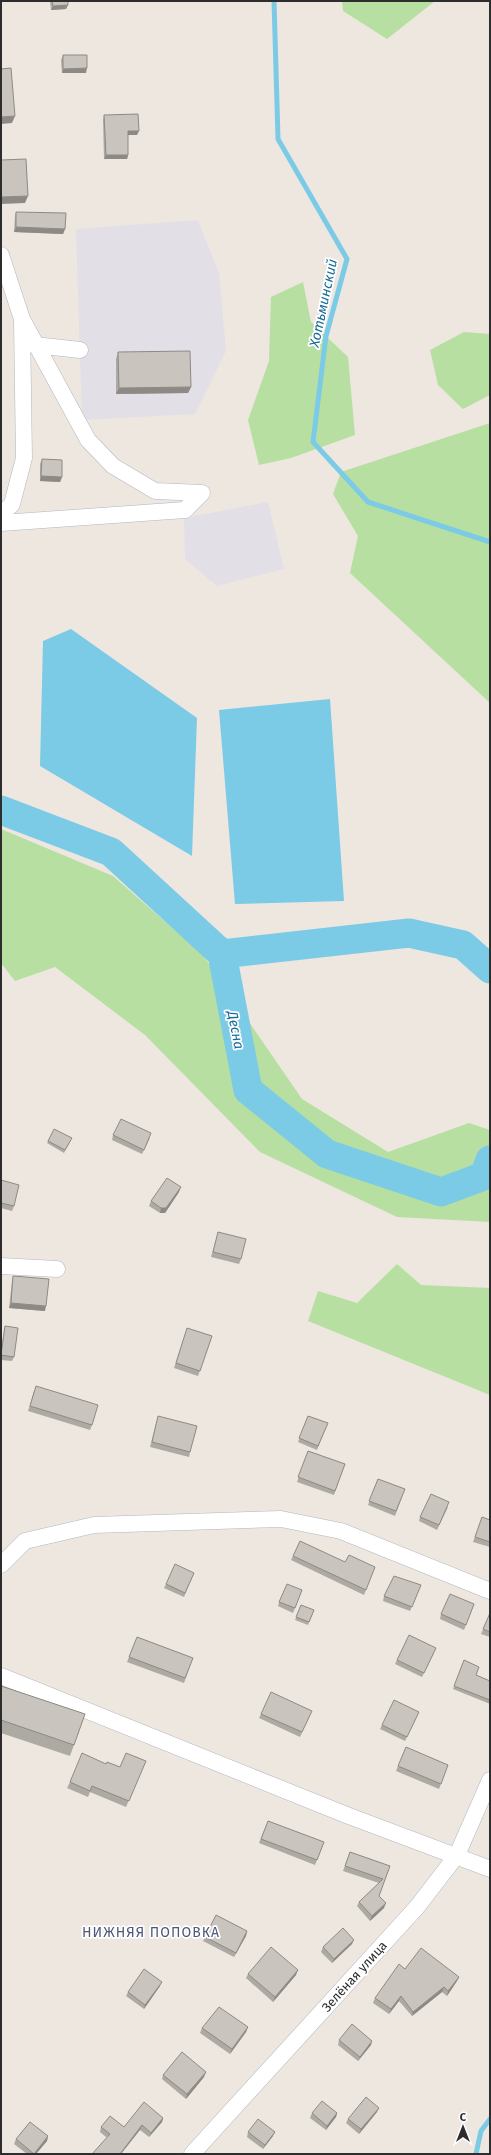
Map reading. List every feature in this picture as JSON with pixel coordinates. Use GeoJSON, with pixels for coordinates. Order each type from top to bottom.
{"type":"FeatureCollection","features":[{"type":"Feature","properties":{"kind":"street"},"geometry":{"type":"LineString","coordinates":[[1,255],[22,319],[88,440],[113,466],[155,491],[202,492],[185,510],[1,523]]}},
{"type":"Feature","properties":{"kind":"street"},"geometry":{"type":"LineString","coordinates":[[1,515],[12,504],[24,458],[22,319]]}},
{"type":"Feature","properties":{"kind":"street"},"geometry":{"type":"LineString","coordinates":[[35,345],[80,350]]}},
{"type":"Feature","properties":{"kind":"street"},"geometry":{"type":"LineString","coordinates":[[1,1266],[56,1269]]}},
{"type":"Feature","properties":{"kind":"street"},"geometry":{"type":"LineString","coordinates":[[1,1565],[25,1541],[94,1525],[281,1519],[341,1530],[490,1591]]}},
{"type":"Feature","properties":{"kind":"street"},"geometry":{"type":"LineString","coordinates":[[1,1676],[341,1813],[457,1855],[490,1869]]}},
{"type":"Feature","properties":{"kind":"street","name":"Зелёная улица"},"geometry":{"type":"LineString","coordinates":[[192,2154],[417,1907],[457,1855],[490,1780]]}},
{"type":"Feature","properties":{"kind":"shaded area"},"geometry":{"type":"Polygon","coordinates":[[[198,220],[219,273],[226,351],[195,414],[82,420],[76,229],[198,220]]]}},
{"type":"Feature","properties":{"kind":"shaded area"},"geometry":{"type":"Polygon","coordinates":[[[268,502],[284,569],[217,586],[185,559],[184,518],[268,502]]]}},
{"type":"Feature","properties":{"kind":"green space"},"geometry":{"type":"Polygon","coordinates":[[[342,1],[435,1],[387,39],[343,11],[342,1]]]}},
{"type":"Feature","properties":{"kind":"green space"},"geometry":{"type":"Polygon","coordinates":[[[303,282],[311,322],[348,357],[355,435],[291,458],[259,465],[248,420],[269,361],[271,297],[303,282]]]}},
{"type":"Feature","properties":{"kind":"green space"},"geometry":{"type":"Polygon","coordinates":[[[464,332],[490,334],[490,395],[463,409],[438,385],[430,350],[464,332]]]}},
{"type":"Feature","properties":{"kind":"green space"},"geometry":{"type":"Polygon","coordinates":[[[490,423],[490,703],[350,573],[358,536],[333,494],[341,472],[490,423]]]}},
{"type":"Feature","properties":{"kind":"green space"},"geometry":{"type":"Polygon","coordinates":[[[1,829],[113,876],[203,955],[302,1099],[388,1152],[469,1123],[490,1130],[490,1222],[397,1217],[260,1152],[145,1035],[55,967],[15,981],[1,963],[1,829]]]}},
{"type":"Feature","properties":{"kind":"green space"},"geometry":{"type":"Polygon","coordinates":[[[397,1264],[421,1285],[490,1288],[490,1395],[308,1321],[318,1291],[357,1303],[397,1264]]]}},
{"type":"Feature","properties":{"kind":"water"},"geometry":{"type":"Polygon","coordinates":[[[71,629],[197,718],[192,856],[40,766],[43,641],[71,629]]]}},
{"type":"Feature","properties":{"kind":"water"},"geometry":{"type":"Polygon","coordinates":[[[330,699],[344,901],[235,904],[219,710],[330,699]]]}},
{"type":"Feature","properties":{"kind":"building"},"geometry":{"type":"Polygon","coordinates":[[[52,1],[68,1],[68,5],[53,6],[52,1]]]}},
{"type":"Feature","properties":{"kind":"building"},"geometry":{"type":"Polygon","coordinates":[[[63,55],[87,55],[87,68],[63,69],[63,55]]]}},
{"type":"Feature","properties":{"kind":"building"},"geometry":{"type":"Polygon","coordinates":[[[11,68],[15,116],[1,117],[1,69],[11,68]]]}},
{"type":"Feature","properties":{"kind":"building"},"geometry":{"type":"Polygon","coordinates":[[[138,114],[139,131],[128,131],[128,155],[106,155],[104,115],[138,114]]]}},
{"type":"Feature","properties":{"kind":"building"},"geometry":{"type":"Polygon","coordinates":[[[26,159],[28,196],[1,197],[1,160],[26,159]]]}},
{"type":"Feature","properties":{"kind":"building"},"geometry":{"type":"Polygon","coordinates":[[[16,212],[66,213],[65,229],[16,227],[16,212]]]}},
{"type":"Feature","properties":{"kind":"building"},"geometry":{"type":"Polygon","coordinates":[[[190,351],[191,387],[119,388],[118,352],[190,351]]]}},
{"type":"Feature","properties":{"kind":"building"},"geometry":{"type":"Polygon","coordinates":[[[42,459],[62,460],[62,477],[41,476],[42,459]]]}},
{"type":"Feature","properties":{"kind":"building"},"geometry":{"type":"Polygon","coordinates":[[[121,1119],[151,1133],[144,1150],[113,1135],[121,1119]]]}},
{"type":"Feature","properties":{"kind":"building"},"geometry":{"type":"Polygon","coordinates":[[[54,1129],[72,1138],[65,1150],[48,1141],[54,1129]]]}},
{"type":"Feature","properties":{"kind":"building"},"geometry":{"type":"Polygon","coordinates":[[[167,1178],[181,1187],[166,1208],[161,1208],[151,1201],[167,1178]]]}},
{"type":"Feature","properties":{"kind":"building"},"geometry":{"type":"Polygon","coordinates":[[[1,1180],[19,1185],[14,1206],[1,1203],[1,1180]]]}},
{"type":"Feature","properties":{"kind":"building"},"geometry":{"type":"Polygon","coordinates":[[[218,1232],[246,1239],[241,1259],[213,1252],[218,1232]]]}},
{"type":"Feature","properties":{"kind":"building"},"geometry":{"type":"Polygon","coordinates":[[[13,1276],[49,1279],[46,1306],[11,1303],[13,1276]]]}},
{"type":"Feature","properties":{"kind":"building"},"geometry":{"type":"Polygon","coordinates":[[[5,1326],[18,1328],[14,1357],[1,1355],[5,1326]]]}},
{"type":"Feature","properties":{"kind":"building"},"geometry":{"type":"Polygon","coordinates":[[[187,1328],[212,1336],[200,1371],[176,1363],[187,1328]]]}},
{"type":"Feature","properties":{"kind":"building"},"geometry":{"type":"Polygon","coordinates":[[[36,1386],[98,1405],[92,1425],[30,1406],[36,1386]]]}},
{"type":"Feature","properties":{"kind":"building"},"geometry":{"type":"Polygon","coordinates":[[[158,1416],[197,1426],[190,1452],[152,1442],[158,1416]]]}},
{"type":"Feature","properties":{"kind":"building"},"geometry":{"type":"Polygon","coordinates":[[[308,1416],[328,1423],[318,1446],[299,1438],[308,1416]]]}},
{"type":"Feature","properties":{"kind":"building"},"geometry":{"type":"Polygon","coordinates":[[[308,1451],[345,1464],[335,1491],[298,1477],[308,1451]]]}},
{"type":"Feature","properties":{"kind":"building"},"geometry":{"type":"Polygon","coordinates":[[[378,1479],[405,1489],[396,1511],[369,1501],[378,1479]]]}},
{"type":"Feature","properties":{"kind":"building"},"geometry":{"type":"Polygon","coordinates":[[[431,1494],[449,1502],[439,1525],[420,1517],[431,1494]]]}},
{"type":"Feature","properties":{"kind":"building"},"geometry":{"type":"Polygon","coordinates":[[[482,1517],[490,1520],[490,1542],[475,1537],[482,1517]]]}},
{"type":"Feature","properties":{"kind":"building"},"geometry":{"type":"Polygon","coordinates":[[[300,1541],[345,1562],[349,1555],[375,1567],[366,1590],[293,1556],[300,1541]]]}},
{"type":"Feature","properties":{"kind":"building"},"geometry":{"type":"Polygon","coordinates":[[[175,1564],[194,1573],[185,1593],[166,1584],[175,1564]]]}},
{"type":"Feature","properties":{"kind":"building"},"geometry":{"type":"Polygon","coordinates":[[[394,1576],[421,1585],[412,1607],[384,1596],[394,1576]]]}},
{"type":"Feature","properties":{"kind":"building"},"geometry":{"type":"Polygon","coordinates":[[[287,1584],[302,1590],[295,1608],[279,1602],[287,1584]]]}},
{"type":"Feature","properties":{"kind":"building"},"geometry":{"type":"Polygon","coordinates":[[[450,1594],[474,1604],[466,1625],[441,1614],[450,1594]]]}},
{"type":"Feature","properties":{"kind":"building"},"geometry":{"type":"Polygon","coordinates":[[[301,1605],[314,1610],[309,1622],[296,1617],[301,1605]]]}},
{"type":"Feature","properties":{"kind":"building"},"geometry":{"type":"Polygon","coordinates":[[[490,1613],[490,1632],[483,1629],[490,1613]]]}},
{"type":"Feature","properties":{"kind":"building"},"geometry":{"type":"Polygon","coordinates":[[[409,1635],[436,1648],[424,1673],[397,1660],[409,1635]]]}},
{"type":"Feature","properties":{"kind":"building"},"geometry":{"type":"Polygon","coordinates":[[[137,1637],[193,1658],[185,1678],[129,1657],[137,1637]]]}},
{"type":"Feature","properties":{"kind":"building"},"geometry":{"type":"Polygon","coordinates":[[[464,1660],[479,1667],[476,1675],[490,1681],[490,1700],[454,1686],[464,1660]]]}},
{"type":"Feature","properties":{"kind":"building"},"geometry":{"type":"Polygon","coordinates":[[[1,1686],[85,1714],[74,1745],[1,1720],[1,1686]]]}},
{"type":"Feature","properties":{"kind":"building"},"geometry":{"type":"Polygon","coordinates":[[[271,1692],[312,1711],[302,1732],[261,1714],[271,1692]]]}},
{"type":"Feature","properties":{"kind":"building"},"geometry":{"type":"Polygon","coordinates":[[[394,1700],[419,1712],[407,1737],[382,1725],[394,1700]]]}},
{"type":"Feature","properties":{"kind":"building"},"geometry":{"type":"Polygon","coordinates":[[[406,1747],[448,1765],[441,1784],[398,1766],[406,1747]]]}},
{"type":"Feature","properties":{"kind":"building"},"geometry":{"type":"Polygon","coordinates":[[[82,1753],[106,1764],[107,1762],[120,1767],[126,1753],[146,1761],[129,1801],[92,1786],[90,1791],[70,1782],[82,1753]]]}},
{"type":"Feature","properties":{"kind":"building"},"geometry":{"type":"Polygon","coordinates":[[[268,1821],[324,1842],[317,1860],[261,1839],[268,1821]]]}},
{"type":"Feature","properties":{"kind":"building"},"geometry":{"type":"Polygon","coordinates":[[[350,1852],[390,1866],[379,1896],[386,1903],[372,1916],[359,1902],[383,1879],[345,1866],[350,1852]]]}},
{"type":"Feature","properties":{"kind":"building"},"geometry":{"type":"Polygon","coordinates":[[[216,1915],[247,1931],[236,1953],[205,1937],[216,1915]]]}},
{"type":"Feature","properties":{"kind":"building"},"geometry":{"type":"Polygon","coordinates":[[[343,1928],[354,1940],[334,1959],[323,1947],[343,1928]]]}},
{"type":"Feature","properties":{"kind":"building"},"geometry":{"type":"Polygon","coordinates":[[[271,1947],[298,1970],[275,1997],[248,1974],[271,1947]]]}},
{"type":"Feature","properties":{"kind":"building"},"geometry":{"type":"Polygon","coordinates":[[[421,1948],[459,1977],[448,1991],[444,1987],[413,2012],[401,1996],[391,2009],[375,1998],[399,1964],[405,1969],[421,1948]]]}},
{"type":"Feature","properties":{"kind":"building"},"geometry":{"type":"Polygon","coordinates":[[[144,1969],[162,1982],[145,2005],[128,1992],[144,1969]]]}},
{"type":"Feature","properties":{"kind":"building"},"geometry":{"type":"Polygon","coordinates":[[[219,2007],[248,2027],[232,2049],[202,2028],[219,2007]]]}},
{"type":"Feature","properties":{"kind":"building"},"geometry":{"type":"Polygon","coordinates":[[[352,2024],[372,2041],[360,2057],[339,2040],[352,2024]]]}},
{"type":"Feature","properties":{"kind":"building"},"geometry":{"type":"Polygon","coordinates":[[[182,2052],[206,2072],[187,2094],[163,2075],[182,2052]]]}},
{"type":"Feature","properties":{"kind":"building"},"geometry":{"type":"Polygon","coordinates":[[[366,2097],[379,2108],[361,2129],[348,2119],[366,2097]]]}},
{"type":"Feature","properties":{"kind":"building"},"geometry":{"type":"Polygon","coordinates":[[[322,2101],[337,2113],[327,2126],[312,2113],[322,2101]]]}},
{"type":"Feature","properties":{"kind":"building"},"geometry":{"type":"Polygon","coordinates":[[[144,2102],[163,2118],[151,2133],[142,2125],[120,2154],[92,2154],[110,2134],[101,2127],[110,2116],[124,2127],[144,2102]]]}},
{"type":"Feature","properties":{"kind":"building"},"geometry":{"type":"Polygon","coordinates":[[[258,2119],[275,2132],[265,2145],[248,2132],[258,2119]]]}},
{"type":"Feature","properties":{"kind":"building"},"geometry":{"type":"Polygon","coordinates":[[[30,2122],[48,2136],[34,2154],[16,2139],[30,2122]]]}},
{"type":"Feature","properties":{"kind":"waterway","name":"Хотьминский"},"geometry":{"type":"LineString","coordinates":[[274,1],[278,139],[347,259],[326,336],[313,442],[368,502],[490,542]]}},
{"type":"Feature","properties":{"kind":"waterway","name":"Десна"},"geometry":{"type":"LineString","coordinates":[[1,810],[111,852],[222,954],[248,1090],[327,1154],[441,1192],[484,1176],[490,1160]]}},
{"type":"Feature","properties":{"kind":"waterway"},"geometry":{"type":"LineString","coordinates":[[222,954],[409,933],[463,945],[490,969]]}},
{"type":"Feature","properties":{"kind":"waterway"},"geometry":{"type":"LineString","coordinates":[[476,2154],[481,2131],[490,2119]]}},
{"type":"Feature","properties":{"kind":"district","name":"НИЖНЯЯ ПОПОВКА"},"geometry":{"type":"Point","coordinates":[151,1932]}}]}
